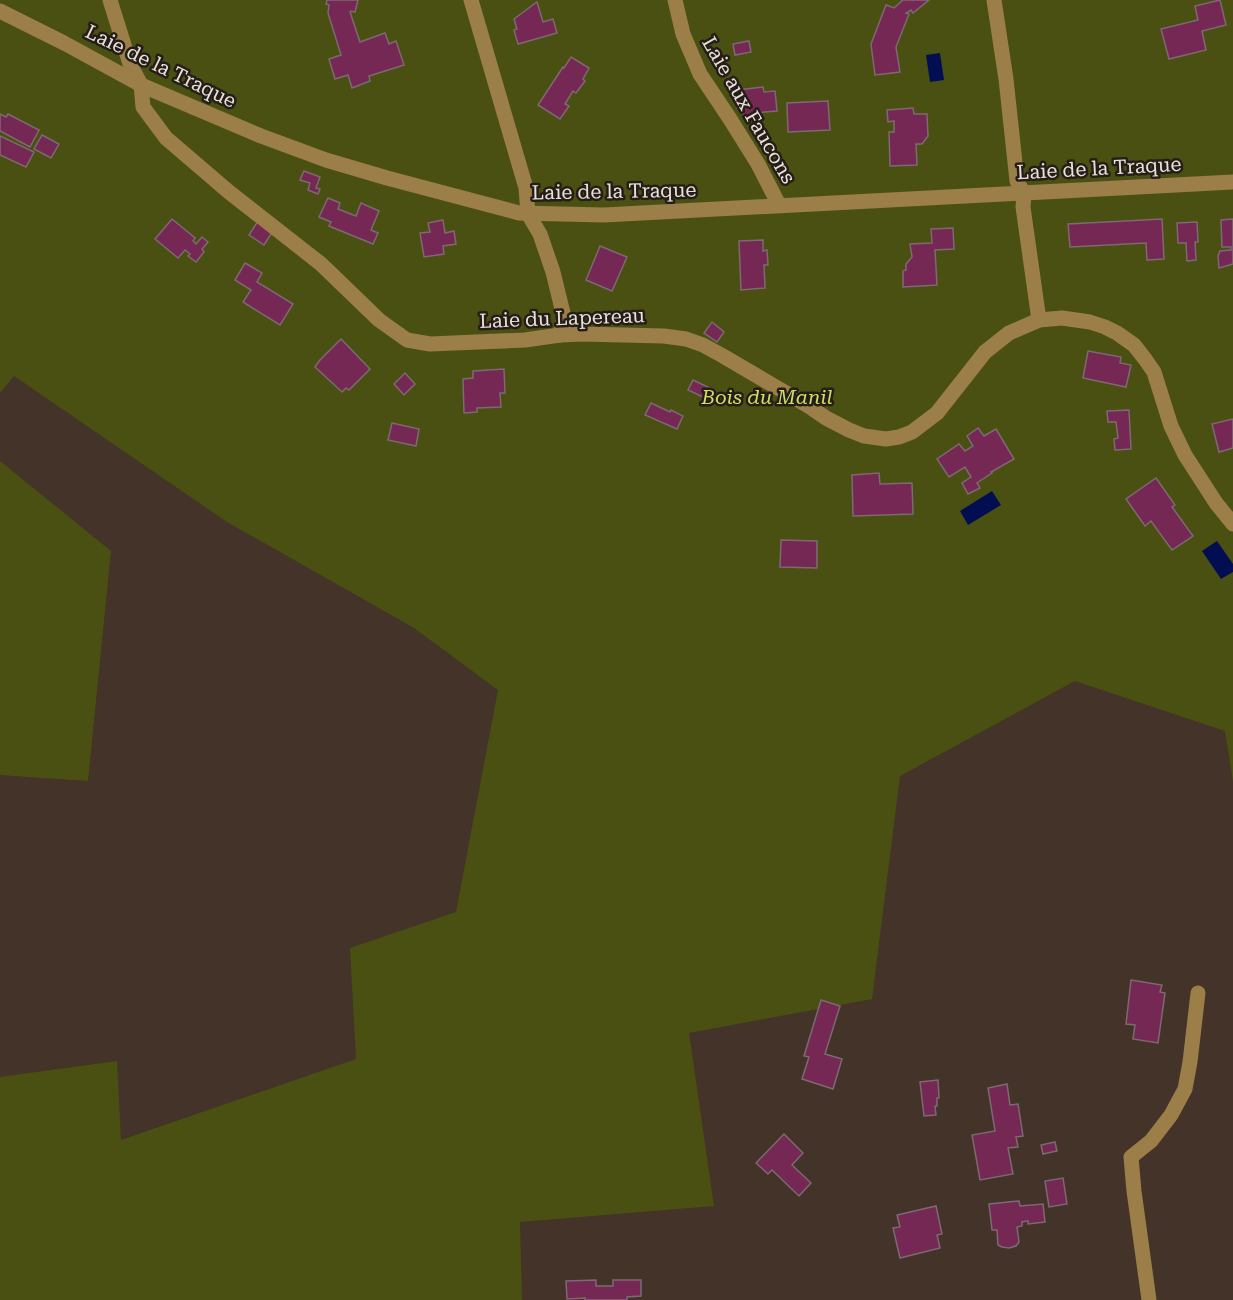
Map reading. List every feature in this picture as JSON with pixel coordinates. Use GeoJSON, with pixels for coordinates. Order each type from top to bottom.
{"type":"FeatureCollection","features":[{"type":"Feature","properties":{"kind":"street","name":"Laie du Lapereau"},"geometry":{"type":"LineString","coordinates":[[110,0],[130,64],[141,85],[143,107],[166,138],[229,192],[321,264],[379,320],[407,340],[430,344],[525,340],[560,335],[630,334],[686,339],[723,356],[849,430],[886,439],[912,432],[937,413],[986,352],[1009,333],[1039,320],[1062,318],[1090,322],[1111,330],[1134,345],[1154,372],[1171,426],[1185,455],[1233,525]]}},
{"type":"Feature","properties":{"kind":"street"},"geometry":{"type":"LineString","coordinates":[[471,0],[526,188],[528,214],[540,234],[553,272],[564,317],[560,335]]}},
{"type":"Feature","properties":{"kind":"street","name":"Laie aux Faucons"},"geometry":{"type":"LineString","coordinates":[[675,0],[683,33],[700,74],[752,155],[779,205]]}},
{"type":"Feature","properties":{"kind":"street"},"geometry":{"type":"LineString","coordinates":[[994,0],[1006,79],[1017,181],[1024,194],[1023,207],[1039,320]]}},
{"type":"Feature","properties":{"kind":"street","name":"Laie de la Traque"},"geometry":{"type":"LineString","coordinates":[[0,11],[141,85],[261,136],[387,178],[519,213],[604,215],[1233,182]]}},
{"type":"Feature","properties":{"kind":"street"},"geometry":{"type":"LineString","coordinates":[[1149,1300],[1131,1157],[1150,1141],[1171,1115],[1185,1089],[1191,1062],[1198,993]]}},
{"type":"Feature","properties":{"kind":"green space","name":"Bois du Manil"},"geometry":{"type":"Polygon","coordinates":[[[0,0],[1233,0],[1233,782],[1225,731],[1075,681],[900,776],[872,999],[689,1033],[714,1206],[520,1222],[522,1300],[0,1300],[0,1077],[117,1061],[121,1140],[356,1059],[350,948],[456,912],[498,690],[414,628],[227,522],[14,376],[0,393],[0,0]]]}},
{"type":"Feature","properties":{"kind":"green space"},"geometry":{"type":"Polygon","coordinates":[[[0,461],[111,551],[88,781],[0,775],[0,461]]]}},
{"type":"Feature","properties":{"kind":"shaded area"},"geometry":{"type":"Polygon","coordinates":[[[940,53],[944,80],[930,82],[926,55],[940,53]]]}},
{"type":"Feature","properties":{"kind":"shaded area"},"geometry":{"type":"Polygon","coordinates":[[[992,491],[1001,505],[968,525],[960,511],[992,491]]]}},
{"type":"Feature","properties":{"kind":"shaded area"},"geometry":{"type":"Polygon","coordinates":[[[1217,541],[1233,564],[1233,572],[1221,579],[1202,551],[1217,541]]]}},
{"type":"Feature","properties":{"kind":"building"},"geometry":{"type":"Polygon","coordinates":[[[327,0],[358,0],[355,12],[350,12],[360,42],[385,33],[389,44],[396,41],[404,65],[369,76],[370,81],[352,88],[348,75],[335,79],[329,59],[341,55],[328,13],[327,0]]]}},
{"type":"Feature","properties":{"kind":"building"},"geometry":{"type":"Polygon","coordinates":[[[903,0],[929,0],[913,13],[911,10],[906,13],[909,14],[896,47],[900,72],[875,75],[871,44],[886,5],[894,8],[903,0]]]}},
{"type":"Feature","properties":{"kind":"building"},"geometry":{"type":"Polygon","coordinates":[[[1220,0],[1226,25],[1202,31],[1206,50],[1169,59],[1161,29],[1198,20],[1195,6],[1220,0]]]}},
{"type":"Feature","properties":{"kind":"building"},"geometry":{"type":"Polygon","coordinates":[[[537,2],[543,22],[553,19],[557,33],[518,44],[514,19],[537,2]]]}},
{"type":"Feature","properties":{"kind":"building"},"geometry":{"type":"Polygon","coordinates":[[[749,41],[751,52],[735,55],[733,44],[749,41]]]}},
{"type":"Feature","properties":{"kind":"building"},"geometry":{"type":"Polygon","coordinates":[[[571,57],[589,68],[583,79],[585,81],[576,93],[573,91],[565,104],[569,106],[560,119],[538,105],[571,57]]]}},
{"type":"Feature","properties":{"kind":"building"},"geometry":{"type":"Polygon","coordinates":[[[763,87],[764,92],[775,91],[777,111],[754,113],[746,122],[741,108],[737,108],[737,90],[763,87]]]}},
{"type":"Feature","properties":{"kind":"building"},"geometry":{"type":"Polygon","coordinates":[[[828,101],[830,130],[788,132],[787,103],[828,101]]]}},
{"type":"Feature","properties":{"kind":"building"},"geometry":{"type":"Polygon","coordinates":[[[913,108],[914,114],[927,114],[928,136],[922,144],[916,144],[917,165],[890,166],[889,132],[894,132],[894,121],[888,122],[887,110],[913,108]]]}},
{"type":"Feature","properties":{"kind":"building"},"geometry":{"type":"Polygon","coordinates":[[[0,114],[6,117],[8,114],[39,130],[30,147],[0,131],[0,114]]]}},
{"type":"Feature","properties":{"kind":"building"},"geometry":{"type":"Polygon","coordinates":[[[42,135],[59,144],[51,158],[34,149],[42,135]]]}},
{"type":"Feature","properties":{"kind":"building"},"geometry":{"type":"Polygon","coordinates":[[[0,136],[34,152],[26,167],[0,155],[0,136]]]}},
{"type":"Feature","properties":{"kind":"building"},"geometry":{"type":"Polygon","coordinates":[[[304,171],[320,177],[316,188],[320,189],[318,194],[308,190],[310,183],[300,180],[304,171]]]}},
{"type":"Feature","properties":{"kind":"building"},"geometry":{"type":"Polygon","coordinates":[[[328,198],[340,203],[338,209],[356,216],[361,203],[379,211],[371,230],[378,233],[373,244],[329,226],[331,222],[319,217],[328,198]]]}},
{"type":"Feature","properties":{"kind":"building"},"geometry":{"type":"Polygon","coordinates":[[[172,219],[195,238],[193,241],[196,244],[202,237],[208,242],[196,262],[188,256],[190,254],[185,250],[178,258],[155,239],[172,219]]]}},
{"type":"Feature","properties":{"kind":"building"},"geometry":{"type":"Polygon","coordinates":[[[1162,219],[1164,259],[1147,260],[1146,243],[1070,247],[1068,224],[1162,219]]]}},
{"type":"Feature","properties":{"kind":"building"},"geometry":{"type":"Polygon","coordinates":[[[1233,219],[1233,264],[1219,268],[1220,251],[1231,250],[1231,247],[1222,247],[1221,220],[1233,219]]]}},
{"type":"Feature","properties":{"kind":"building"},"geometry":{"type":"Polygon","coordinates":[[[443,220],[445,233],[454,231],[456,244],[443,246],[444,254],[424,257],[420,233],[430,232],[428,223],[443,220]]]}},
{"type":"Feature","properties":{"kind":"building"},"geometry":{"type":"Polygon","coordinates":[[[258,221],[273,231],[264,245],[249,235],[258,221]]]}},
{"type":"Feature","properties":{"kind":"building"},"geometry":{"type":"Polygon","coordinates":[[[1197,222],[1196,260],[1187,261],[1186,243],[1178,243],[1177,223],[1197,222]]]}},
{"type":"Feature","properties":{"kind":"building"},"geometry":{"type":"Polygon","coordinates":[[[953,228],[954,249],[935,250],[937,285],[903,287],[903,271],[906,270],[906,264],[912,257],[910,244],[932,243],[931,229],[953,228]]]}},
{"type":"Feature","properties":{"kind":"building"},"geometry":{"type":"Polygon","coordinates":[[[763,240],[763,251],[767,250],[768,265],[764,265],[765,288],[741,290],[739,241],[763,240]]]}},
{"type":"Feature","properties":{"kind":"building"},"geometry":{"type":"Polygon","coordinates":[[[600,246],[627,257],[612,291],[586,280],[600,246]]]}},
{"type":"Feature","properties":{"kind":"building"},"geometry":{"type":"Polygon","coordinates":[[[245,263],[262,273],[257,282],[293,304],[280,325],[243,302],[251,290],[235,280],[245,263]]]}},
{"type":"Feature","properties":{"kind":"building"},"geometry":{"type":"Polygon","coordinates":[[[712,322],[724,332],[717,342],[704,333],[712,322]]]}},
{"type":"Feature","properties":{"kind":"building"},"geometry":{"type":"Polygon","coordinates":[[[341,339],[370,369],[349,390],[346,388],[342,392],[315,367],[341,339]]]}},
{"type":"Feature","properties":{"kind":"building"},"geometry":{"type":"Polygon","coordinates":[[[1088,351],[1121,357],[1120,363],[1131,365],[1126,387],[1083,378],[1088,351]]]}},
{"type":"Feature","properties":{"kind":"building"},"geometry":{"type":"Polygon","coordinates":[[[504,369],[505,393],[500,393],[501,407],[477,408],[477,412],[464,413],[463,379],[473,378],[473,371],[504,369]]]}},
{"type":"Feature","properties":{"kind":"building"},"geometry":{"type":"Polygon","coordinates":[[[405,373],[415,384],[404,395],[394,384],[405,373]]]}},
{"type":"Feature","properties":{"kind":"building"},"geometry":{"type":"Polygon","coordinates":[[[693,380],[712,389],[707,399],[688,390],[693,380]]]}},
{"type":"Feature","properties":{"kind":"building"},"geometry":{"type":"Polygon","coordinates":[[[651,403],[683,416],[677,429],[645,415],[651,403]]]}},
{"type":"Feature","properties":{"kind":"building"},"geometry":{"type":"Polygon","coordinates":[[[1129,410],[1131,449],[1115,450],[1114,439],[1118,438],[1116,422],[1108,422],[1107,411],[1129,410]]]}},
{"type":"Feature","properties":{"kind":"building"},"geometry":{"type":"Polygon","coordinates":[[[1233,419],[1233,448],[1219,452],[1212,424],[1233,419]]]}},
{"type":"Feature","properties":{"kind":"building"},"geometry":{"type":"Polygon","coordinates":[[[392,423],[419,429],[416,446],[388,440],[392,423]]]}},
{"type":"Feature","properties":{"kind":"building"},"geometry":{"type":"Polygon","coordinates":[[[978,428],[984,436],[996,429],[1014,459],[991,472],[977,483],[980,488],[968,494],[962,483],[971,477],[965,467],[949,477],[937,459],[959,444],[965,451],[973,446],[967,436],[978,428]]]}},
{"type":"Feature","properties":{"kind":"building"},"geometry":{"type":"Polygon","coordinates":[[[879,473],[880,484],[912,483],[913,514],[853,516],[852,475],[879,473]]]}},
{"type":"Feature","properties":{"kind":"building"},"geometry":{"type":"Polygon","coordinates":[[[1156,478],[1175,505],[1172,507],[1193,536],[1172,550],[1151,521],[1145,526],[1126,499],[1156,478]]]}},
{"type":"Feature","properties":{"kind":"building"},"geometry":{"type":"Polygon","coordinates":[[[781,540],[817,541],[817,568],[780,567],[781,540]]]}},
{"type":"Feature","properties":{"kind":"building"},"geometry":{"type":"Polygon","coordinates":[[[1131,980],[1162,985],[1160,992],[1165,993],[1158,1043],[1133,1039],[1135,1025],[1126,1024],[1131,980]]]}},
{"type":"Feature","properties":{"kind":"building"},"geometry":{"type":"Polygon","coordinates":[[[821,1000],[840,1006],[825,1054],[842,1059],[833,1089],[802,1079],[809,1057],[804,1056],[821,1000]]]}},
{"type":"Feature","properties":{"kind":"building"},"geometry":{"type":"Polygon","coordinates":[[[938,1080],[939,1098],[935,1106],[936,1115],[924,1116],[920,1082],[938,1080]]]}},
{"type":"Feature","properties":{"kind":"building"},"geometry":{"type":"Polygon","coordinates":[[[1007,1084],[1010,1105],[1018,1104],[1023,1136],[1016,1137],[1018,1147],[1008,1148],[1013,1174],[980,1180],[972,1135],[995,1131],[988,1088],[1007,1084]]]}},
{"type":"Feature","properties":{"kind":"building"},"geometry":{"type":"Polygon","coordinates":[[[784,1134],[803,1153],[792,1165],[811,1183],[799,1196],[772,1170],[768,1174],[756,1163],[784,1134]]]}},
{"type":"Feature","properties":{"kind":"building"},"geometry":{"type":"Polygon","coordinates":[[[1055,1142],[1057,1151],[1043,1154],[1041,1145],[1055,1142]]]}},
{"type":"Feature","properties":{"kind":"building"},"geometry":{"type":"Polygon","coordinates":[[[1063,1178],[1067,1204],[1049,1207],[1045,1181],[1063,1178]]]}},
{"type":"Feature","properties":{"kind":"building"},"geometry":{"type":"Polygon","coordinates":[[[1019,1201],[1020,1206],[1043,1204],[1045,1222],[1028,1224],[1028,1221],[1022,1222],[1022,1226],[1017,1227],[1019,1242],[1016,1246],[1002,1247],[998,1245],[997,1230],[992,1230],[989,1204],[1019,1201]]]}},
{"type":"Feature","properties":{"kind":"building"},"geometry":{"type":"Polygon","coordinates":[[[936,1206],[942,1234],[937,1235],[940,1248],[900,1258],[893,1228],[900,1227],[897,1215],[936,1206]]]}},
{"type":"Feature","properties":{"kind":"building"},"geometry":{"type":"Polygon","coordinates":[[[596,1280],[596,1286],[613,1286],[613,1280],[641,1280],[641,1296],[627,1297],[627,1300],[567,1299],[566,1281],[596,1280]]]}}]}
